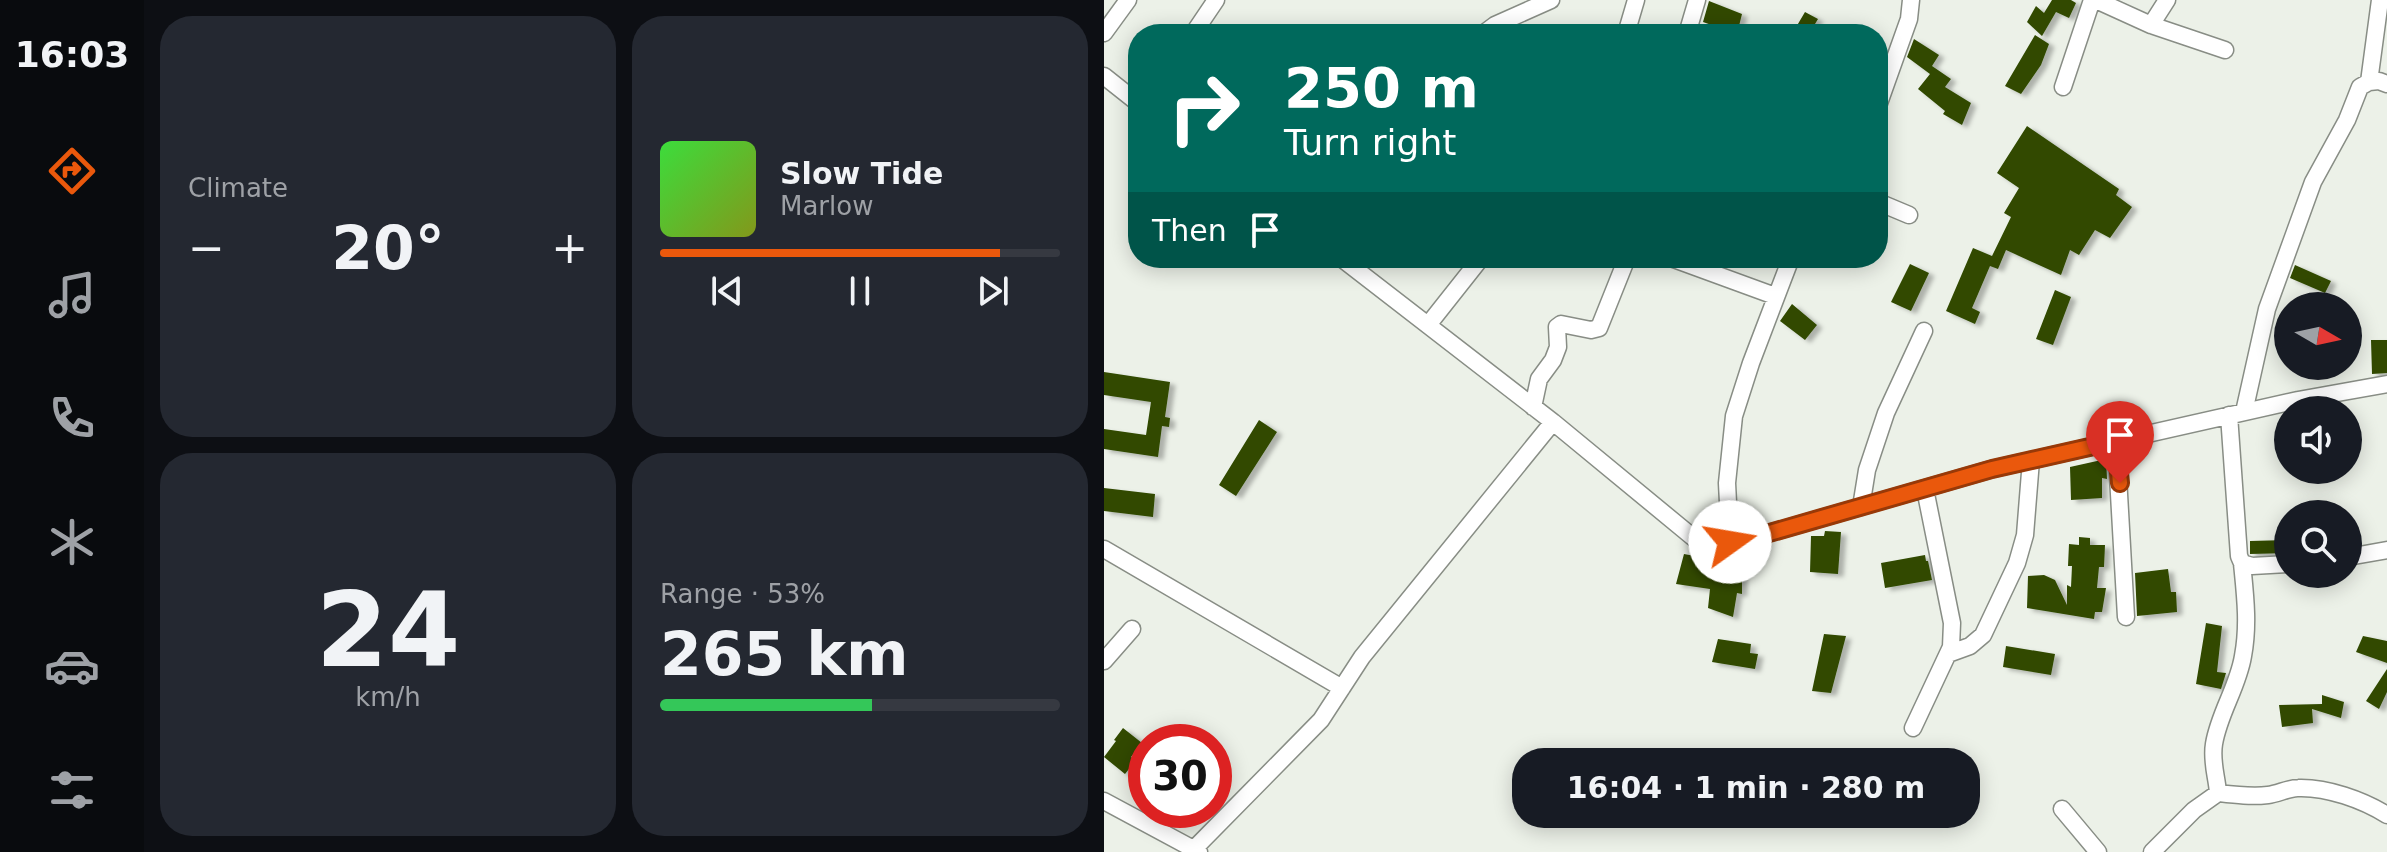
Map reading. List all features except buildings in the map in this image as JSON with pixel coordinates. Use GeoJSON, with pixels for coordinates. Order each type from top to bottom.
{"type":"FeatureCollection","features":[{"type":"Feature","properties":{"kind":"street"},"geometry":{"type":"LineString","coordinates":[[1104,33],[1128,0]]}},
{"type":"Feature","properties":{"kind":"street"},"geometry":{"type":"LineString","coordinates":[[1200,24],[1216,0]]}},
{"type":"Feature","properties":{"kind":"street"},"geometry":{"type":"LineString","coordinates":[[1497,24],[1550,0]]}},
{"type":"Feature","properties":{"kind":"street"},"geometry":{"type":"LineString","coordinates":[[1629,24],[1636,0]]}},
{"type":"Feature","properties":{"kind":"street"},"geometry":{"type":"LineString","coordinates":[[1690,24],[1697,0]]}},
{"type":"Feature","properties":{"kind":"street"},"geometry":{"type":"LineString","coordinates":[[1888,78],[1909,19],[1911,0]]}},
{"type":"Feature","properties":{"kind":"street"},"geometry":{"type":"LineString","coordinates":[[2063,87],[2094,0],[2151,25],[2225,50]]}},
{"type":"Feature","properties":{"kind":"street"},"geometry":{"type":"LineString","coordinates":[[2151,25],[2167,0]]}},
{"type":"Feature","properties":{"kind":"street"},"geometry":{"type":"LineString","coordinates":[[2369,82],[2380,0]]}},
{"type":"Feature","properties":{"kind":"street"},"geometry":{"type":"LineString","coordinates":[[1104,76],[1128,95]]}},
{"type":"Feature","properties":{"kind":"street"},"geometry":{"type":"LineString","coordinates":[[2218,793],[2213,764],[2214,744],[2243,660],[2247,634],[2239,556],[2237,414],[2267,309],[2313,182],[2347,120],[2360,87],[2369,82],[2387,84]]}},
{"type":"Feature","properties":{"kind":"street"},"geometry":{"type":"LineString","coordinates":[[1888,206],[1909,215]]}},
{"type":"Feature","properties":{"kind":"street"},"geometry":{"type":"LineString","coordinates":[[1354,268],[1553,422],[1695,539],[1708,543],[1759,536],[2031,460],[2387,384]]}},
{"type":"Feature","properties":{"kind":"street"},"geometry":{"type":"LineString","coordinates":[[1428,325],[1473,268]]}},
{"type":"Feature","properties":{"kind":"street"},"geometry":{"type":"LineString","coordinates":[[1533,407],[1539,379],[1558,347],[1557,327],[1561,324],[1591,330],[1599,328],[1623,268]]}},
{"type":"Feature","properties":{"kind":"street"},"geometry":{"type":"LineString","coordinates":[[1698,268],[1775,296]]}},
{"type":"Feature","properties":{"kind":"street"},"geometry":{"type":"LineString","coordinates":[[1730,542],[1727,483],[1734,416],[1787,268]]}},
{"type":"Feature","properties":{"kind":"street"},"geometry":{"type":"LineString","coordinates":[[1861,507],[1867,470],[1886,413],[1924,331]]}},
{"type":"Feature","properties":{"kind":"street"},"geometry":{"type":"LineString","coordinates":[[1104,801],[1195,851],[1321,720],[1362,657],[1553,422]]}},
{"type":"Feature","properties":{"kind":"street"},"geometry":{"type":"LineString","coordinates":[[2116,441],[2126,617]]}},
{"type":"Feature","properties":{"kind":"street"},"geometry":{"type":"LineString","coordinates":[[1948,654],[1970,646],[1983,635],[2010,578],[2025,535],[2031,460]]}},
{"type":"Feature","properties":{"kind":"street"},"geometry":{"type":"LineString","coordinates":[[1913,728],[1951,647],[1952,623],[1925,489]]}},
{"type":"Feature","properties":{"kind":"street"},"geometry":{"type":"LineString","coordinates":[[1104,549],[1342,688]]}},
{"type":"Feature","properties":{"kind":"street"},"geometry":{"type":"LineString","coordinates":[[2362,554],[2387,550]]}},
{"type":"Feature","properties":{"kind":"street"},"geometry":{"type":"LineString","coordinates":[[2242,563],[2252,566],[2274,565]]}},
{"type":"Feature","properties":{"kind":"street"},"geometry":{"type":"LineString","coordinates":[[1104,661],[1132,629]]}},
{"type":"Feature","properties":{"kind":"street"},"geometry":{"type":"LineString","coordinates":[[2152,852],[2194,810],[2218,793],[2259,796],[2293,788],[2308,788],[2361,802],[2387,815]]}},
{"type":"Feature","properties":{"kind":"street"},"geometry":{"type":"LineString","coordinates":[[2062,809],[2098,852]]}},
{"type":"Feature","properties":{"kind":"route"},"geometry":{"type":"LineString","coordinates":[[1730,542],[1992,469],[2116,441],[2120,483]]}}]}
